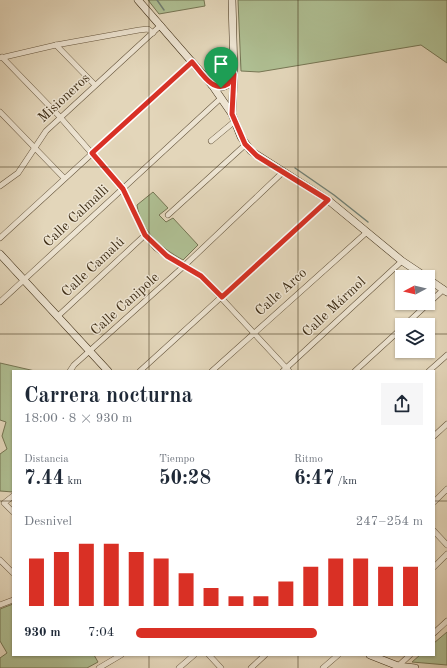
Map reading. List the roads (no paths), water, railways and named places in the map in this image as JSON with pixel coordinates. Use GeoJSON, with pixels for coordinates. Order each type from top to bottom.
{"type":"FeatureCollection","features":[{"type":"Feature","properties":{"kind":"main road"},"geometry":{"type":"LineString","coordinates":[[138,0],[212,85],[232,114],[245,144],[257,156],[328,200],[402,261],[415,270]]}},
{"type":"Feature","properties":{"kind":"main road"},"geometry":{"type":"LineString","coordinates":[[232,0],[234,74],[232,114]]}},
{"type":"Feature","properties":{"kind":"main road"},"geometry":{"type":"LineString","coordinates":[[212,85],[224,87],[231,81],[234,74]]}},
{"type":"Feature","properties":{"kind":"main road"},"geometry":{"type":"LineString","coordinates":[[0,254],[107,370]]}},
{"type":"Feature","properties":{"kind":"main road"},"geometry":{"type":"LineString","coordinates":[[435,283],[445,290]]}},
{"type":"Feature","properties":{"kind":"main road"},"geometry":{"type":"LineString","coordinates":[[372,656],[397,667],[415,668]]}},
{"type":"Feature","properties":{"kind":"street","name":"Misioneros"},"geometry":{"type":"LineString","coordinates":[[0,186],[18,173],[33,148],[46,131],[60,117],[161,25]]}},
{"type":"Feature","properties":{"kind":"street"},"geometry":{"type":"LineString","coordinates":[[1,58],[56,45],[144,29],[152,33]]}},
{"type":"Feature","properties":{"kind":"street"},"geometry":{"type":"LineString","coordinates":[[56,45],[95,85]]}},
{"type":"Feature","properties":{"kind":"street"},"geometry":{"type":"LineString","coordinates":[[1,58],[60,117],[123,189],[145,235],[167,256],[201,276],[254,332],[286,370]]}},
{"type":"Feature","properties":{"kind":"street"},"geometry":{"type":"LineString","coordinates":[[0,238],[192,62]]}},
{"type":"Feature","properties":{"kind":"street","name":"Calle Calmalli"},"geometry":{"type":"LineString","coordinates":[[0,302],[221,98]]}},
{"type":"Feature","properties":{"kind":"street"},"geometry":{"type":"LineString","coordinates":[[0,112],[33,148],[64,178]]}},
{"type":"Feature","properties":{"kind":"street"},"geometry":{"type":"LineString","coordinates":[[211,141],[235,121]]}},
{"type":"Feature","properties":{"kind":"street"},"geometry":{"type":"LineString","coordinates":[[168,215],[245,144]]}},
{"type":"Feature","properties":{"kind":"street","name":"Calle Canipole"},"geometry":{"type":"LineString","coordinates":[[71,370],[89,351],[184,266],[284,172]]}},
{"type":"Feature","properties":{"kind":"street"},"geometry":{"type":"LineString","coordinates":[[141,370],[328,200]]}},
{"type":"Feature","properties":{"kind":"street","name":"Calle Arco"},"geometry":{"type":"LineString","coordinates":[[213,370],[367,232]]}},
{"type":"Feature","properties":{"kind":"street","name":"Calle Camalú"},"geometry":{"type":"LineString","coordinates":[[58,317],[145,235]]}},
{"type":"Feature","properties":{"kind":"street","name":"Calle Mármol"},"geometry":{"type":"LineString","coordinates":[[286,370],[402,261]]}},
{"type":"Feature","properties":{"kind":"street"},"geometry":{"type":"LineString","coordinates":[[413,318],[445,290]]}},
{"type":"Feature","properties":{"kind":"street"},"geometry":{"type":"LineString","coordinates":[[356,370],[395,334]]}},
{"type":"Feature","properties":{"kind":"street"},"geometry":{"type":"LineString","coordinates":[[430,370],[447,355]]}},
{"type":"Feature","properties":{"kind":"street"},"geometry":{"type":"LineString","coordinates":[[435,435],[447,424]]}},
{"type":"Feature","properties":{"kind":"street"},"geometry":{"type":"LineString","coordinates":[[435,501],[447,489]]}},
{"type":"Feature","properties":{"kind":"street"},"geometry":{"type":"LineString","coordinates":[[12,497],[4,503],[12,511]]}},
{"type":"Feature","properties":{"kind":"street"},"geometry":{"type":"LineString","coordinates":[[435,532],[447,545]]}},
{"type":"Feature","properties":{"kind":"street"},"geometry":{"type":"LineString","coordinates":[[435,565],[447,554]]}},
{"type":"Feature","properties":{"kind":"street"},"geometry":{"type":"LineString","coordinates":[[0,560],[12,572]]}},
{"type":"Feature","properties":{"kind":"street"},"geometry":{"type":"LineString","coordinates":[[0,605],[12,600]]}},
{"type":"Feature","properties":{"kind":"street"},"geometry":{"type":"LineString","coordinates":[[435,632],[447,621]]}},
{"type":"Feature","properties":{"kind":"street"},"geometry":{"type":"LineString","coordinates":[[99,668],[119,656]]}},
{"type":"Feature","properties":{"kind":"street"},"geometry":{"type":"LineString","coordinates":[[179,668],[193,656]]}},
{"type":"Feature","properties":{"kind":"street"},"geometry":{"type":"LineString","coordinates":[[210,656],[221,668]]}},
{"type":"Feature","properties":{"kind":"street"},"geometry":{"type":"LineString","coordinates":[[252,668],[264,656]]}},
{"type":"Feature","properties":{"kind":"street"},"geometry":{"type":"LineString","coordinates":[[324,668],[337,656]]}},
{"type":"Feature","properties":{"kind":"street"},"geometry":{"type":"LineString","coordinates":[[397,667],[409,656]]}},
{"type":"Feature","properties":{"kind":"waterway"},"geometry":{"type":"LineString","coordinates":[[157,0],[164,10]]}},
{"type":"Feature","properties":{"kind":"waterway"},"geometry":{"type":"LineString","coordinates":[[295,168],[334,195],[368,222]]}}]}
